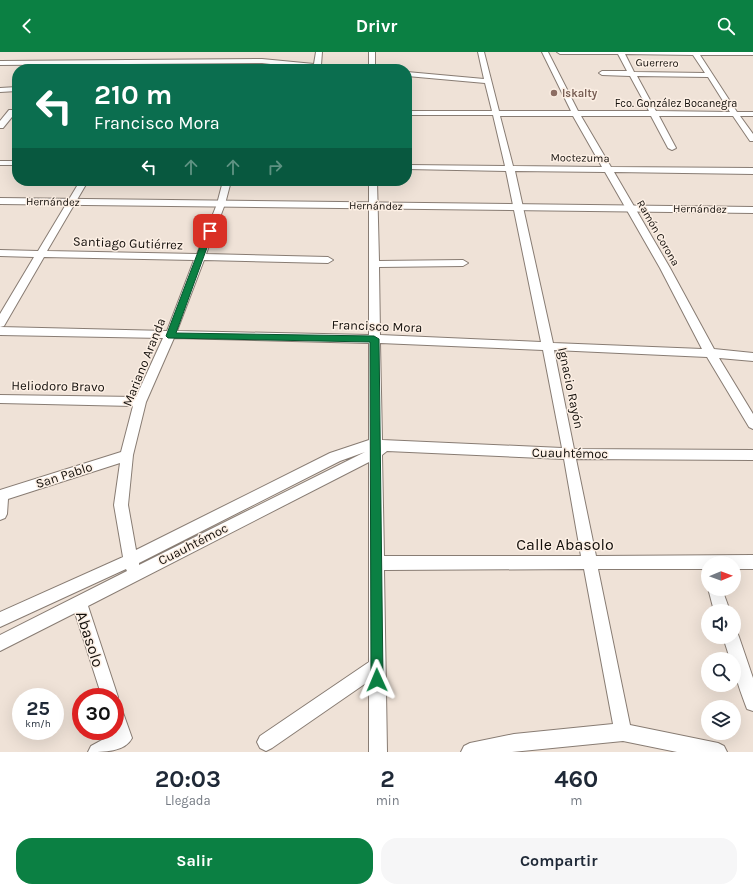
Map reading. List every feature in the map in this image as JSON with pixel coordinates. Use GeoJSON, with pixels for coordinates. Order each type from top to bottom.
{"type":"FeatureCollection","features":[{"type":"Feature","properties":{"kind":"street"},"geometry":{"type":"LineString","coordinates":[[111,63],[118,52]]}},
{"type":"Feature","properties":{"kind":"street"},"geometry":{"type":"LineString","coordinates":[[163,62],[169,52]]}},
{"type":"Feature","properties":{"kind":"street"},"geometry":{"type":"LineString","coordinates":[[214,62],[218,52]]}},
{"type":"Feature","properties":{"kind":"street"},"geometry":{"type":"LineString","coordinates":[[261,64],[265,52]]}},
{"type":"Feature","properties":{"kind":"street"},"geometry":{"type":"LineString","coordinates":[[318,64],[319,52]]}},
{"type":"Feature","properties":{"kind":"street"},"geometry":{"type":"LineString","coordinates":[[372,52],[372,64]]}},
{"type":"Feature","properties":{"kind":"street","name":"Ignacio Rayón"},"geometry":{"type":"LineString","coordinates":[[481,52],[519,207],[570,454],[589,562],[623,732]]}},
{"type":"Feature","properties":{"kind":"street","name":"Ramón Corona"},"geometry":{"type":"LineString","coordinates":[[545,52],[576,114],[665,268],[710,353],[753,424]]}},
{"type":"Feature","properties":{"kind":"street"},"geometry":{"type":"LineString","coordinates":[[560,52],[753,53]]}},
{"type":"Feature","properties":{"kind":"street"},"geometry":{"type":"LineString","coordinates":[[621,53],[672,148]]}},
{"type":"Feature","properties":{"kind":"street"},"geometry":{"type":"LineString","coordinates":[[696,53],[753,139]]}},
{"type":"Feature","properties":{"kind":"street"},"geometry":{"type":"LineString","coordinates":[[57,64],[60,60]]}},
{"type":"Feature","properties":{"kind":"street"},"geometry":{"type":"LineString","coordinates":[[0,63],[60,60],[111,63],[262,61],[286,64]]}},
{"type":"Feature","properties":{"kind":"street","name":"Guerrero"},"geometry":{"type":"LineString","coordinates":[[602,73],[711,75]]}},
{"type":"Feature","properties":{"kind":"street"},"geometry":{"type":"LineString","coordinates":[[412,74],[488,81]]}},
{"type":"Feature","properties":{"kind":"street"},"geometry":{"type":"LineString","coordinates":[[0,90],[12,89]]}},
{"type":"Feature","properties":{"kind":"street"},"geometry":{"type":"LineString","coordinates":[[0,112],[12,111]]}},
{"type":"Feature","properties":{"kind":"street","name":"Fco. González Bocanegra"},"geometry":{"type":"LineString","coordinates":[[412,113],[753,114]]}},
{"type":"Feature","properties":{"kind":"street"},"geometry":{"type":"LineString","coordinates":[[0,126],[12,114]]}},
{"type":"Feature","properties":{"kind":"street"},"geometry":{"type":"LineString","coordinates":[[0,163],[12,163]]}},
{"type":"Feature","properties":{"kind":"street","name":"Moctezuma"},"geometry":{"type":"LineString","coordinates":[[412,167],[753,171]]}},
{"type":"Feature","properties":{"kind":"street"},"geometry":{"type":"LineString","coordinates":[[0,323],[81,186]]}},
{"type":"Feature","properties":{"kind":"street","name":"Mariano Aranda"},"geometry":{"type":"LineString","coordinates":[[134,575],[121,505],[127,455],[140,402],[170,336],[221,204],[226,186]]}},
{"type":"Feature","properties":{"kind":"street"},"geometry":{"type":"LineString","coordinates":[[373,186],[374,339],[379,447],[376,563],[378,752]]}},
{"type":"Feature","properties":{"kind":"street","name":"Hernández"},"geometry":{"type":"LineString","coordinates":[[0,201],[753,210]]}},
{"type":"Feature","properties":{"kind":"street","name":"Santiago Gutiérrez"},"geometry":{"type":"LineString","coordinates":[[0,253],[328,260]]}},
{"type":"Feature","properties":{"kind":"street"},"geometry":{"type":"LineString","coordinates":[[374,264],[463,263]]}},
{"type":"Feature","properties":{"kind":"street","name":"Francisco Mora"},"geometry":{"type":"LineString","coordinates":[[0,331],[170,336],[374,339],[710,353],[753,357]]}},
{"type":"Feature","properties":{"kind":"street","name":"Heliodoro Bravo"},"geometry":{"type":"LineString","coordinates":[[0,399],[140,402]]}},
{"type":"Feature","properties":{"kind":"street","name":"Cuauhtémoc"},"geometry":{"type":"LineString","coordinates":[[0,643],[379,447]]}},
{"type":"Feature","properties":{"kind":"street","name":"Cuauhtémoc"},"geometry":{"type":"LineString","coordinates":[[0,620],[131,560],[335,457],[379,447],[570,454],[753,456]]}},
{"type":"Feature","properties":{"kind":"street","name":"San Pablo"},"geometry":{"type":"LineString","coordinates":[[1,495],[127,455]]}},
{"type":"Feature","properties":{"kind":"street"},"geometry":{"type":"LineString","coordinates":[[0,514],[1,495]]}},
{"type":"Feature","properties":{"kind":"street","name":"Calle Abasolo"},"geometry":{"type":"LineString","coordinates":[[376,563],[589,562],[701,565]]}},
{"type":"Feature","properties":{"kind":"street","name":"Calle Abasolo"},"geometry":{"type":"LineString","coordinates":[[741,563],[753,562]]}},
{"type":"Feature","properties":{"kind":"street","name":"Abasolo"},"geometry":{"type":"LineString","coordinates":[[79,603],[107,688]]}},
{"type":"Feature","properties":{"kind":"street"},"geometry":{"type":"LineString","coordinates":[[733,644],[753,703]]}},
{"type":"Feature","properties":{"kind":"street"},"geometry":{"type":"LineString","coordinates":[[266,742],[377,666]]}},
{"type":"Feature","properties":{"kind":"street"},"geometry":{"type":"LineString","coordinates":[[470,752],[514,743],[623,732],[718,752]]}},
{"type":"Feature","properties":{"kind":"street"},"geometry":{"type":"LineString","coordinates":[[97,752],[119,740]]}},
{"type":"Feature","properties":{"kind":"place","name":"Iskalty"},"geometry":{"type":"Point","coordinates":[554,93]}},
{"type":"Feature","properties":{"kind":"route"},"geometry":{"type":"LineString","coordinates":[[210,231],[170,336],[374,339],[377,680]]}}]}
